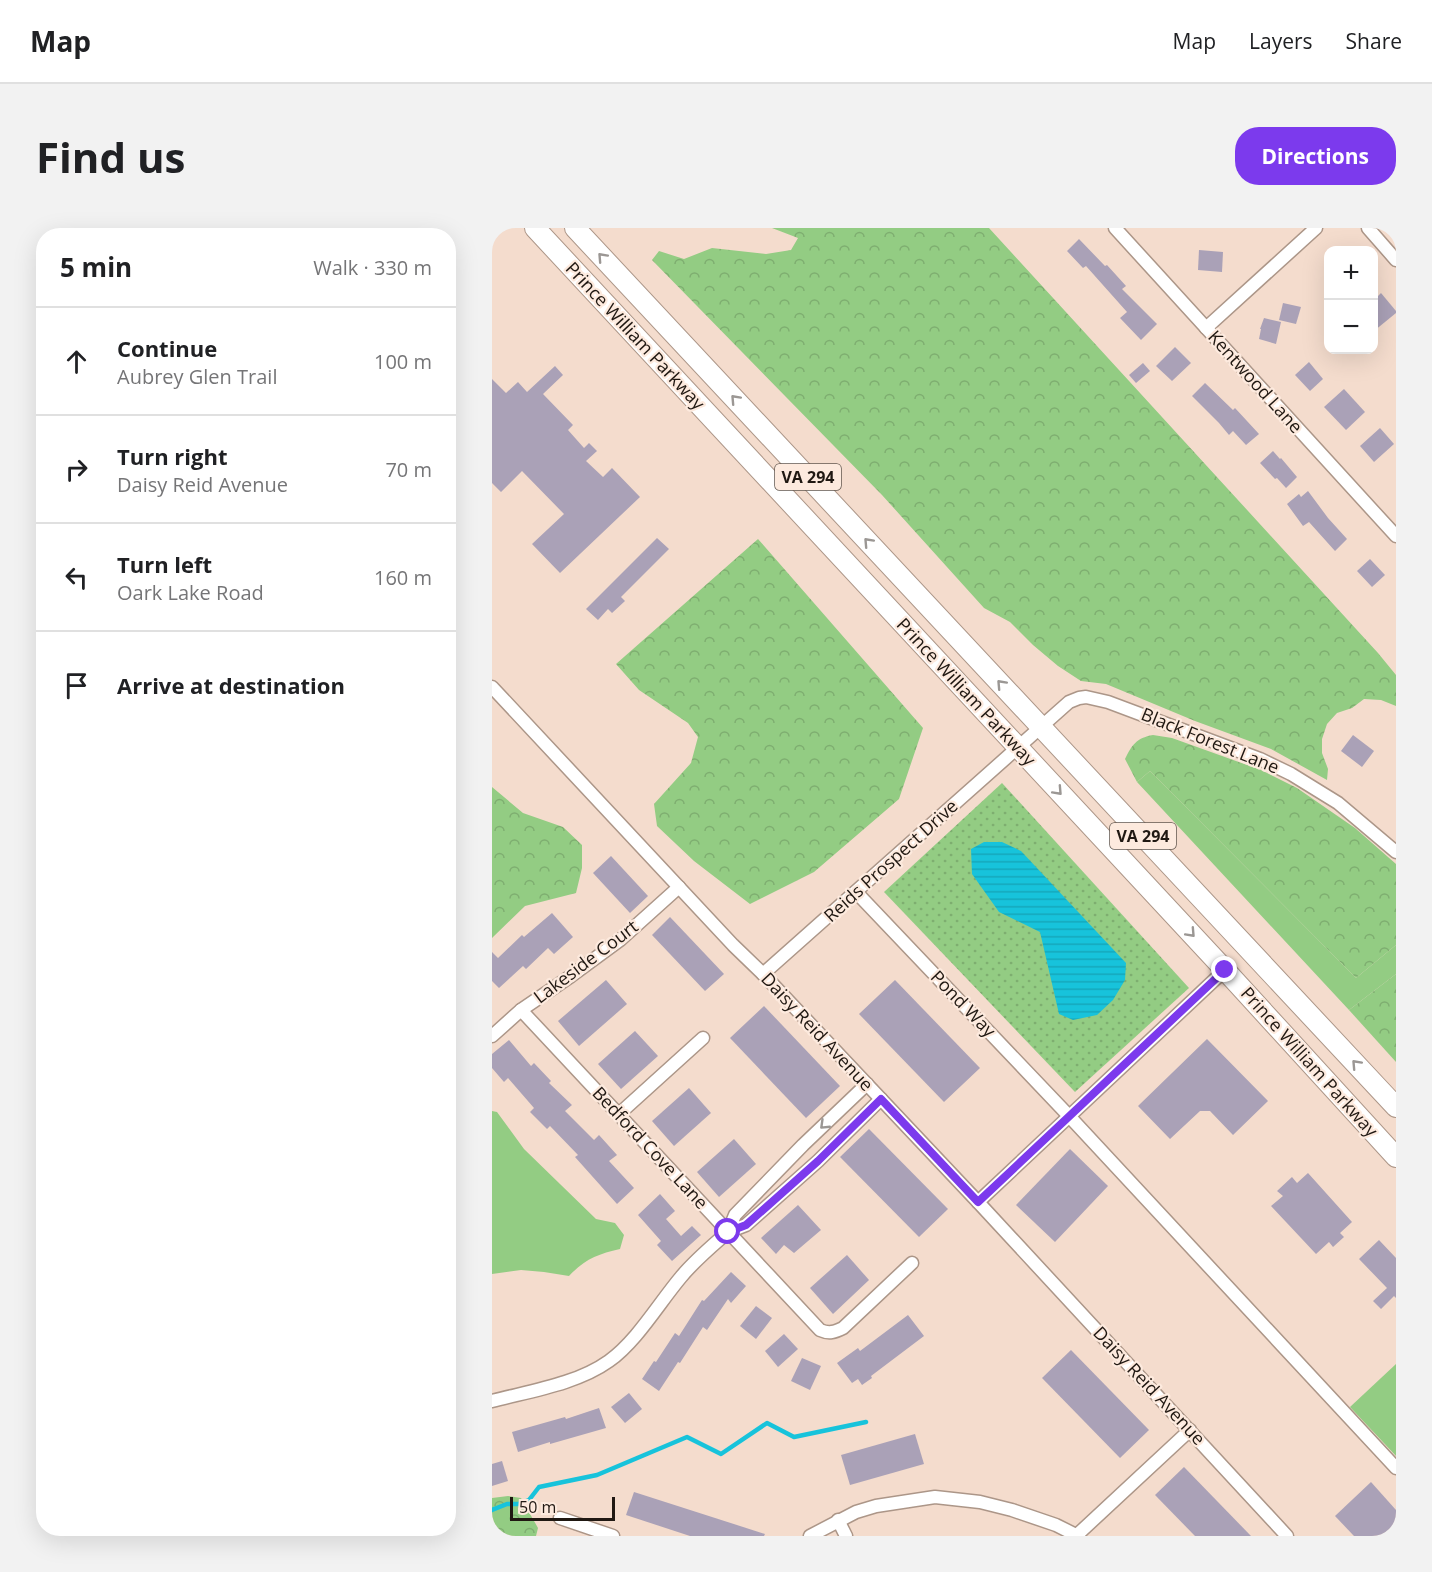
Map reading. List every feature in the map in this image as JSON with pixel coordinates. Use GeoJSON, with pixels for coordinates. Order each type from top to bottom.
{"type":"FeatureCollection","features":[{"type":"Feature","properties":{"kind":"highway","name":"Prince William Parkway"},"geometry":{"type":"LineString","coordinates":[[535,228],[1396,1157]]}},
{"type":"Feature","properties":{"kind":"highway","name":"Prince William Parkway"},"geometry":{"type":"LineString","coordinates":[[575,228],[1396,1107]]}},
{"type":"Feature","properties":{"kind":"street","name":"Kentwood Lane"},"geometry":{"type":"LineString","coordinates":[[1115,228],[1396,536]]}},
{"type":"Feature","properties":{"kind":"street"},"geometry":{"type":"LineString","coordinates":[[1206,328],[1316,228]]}},
{"type":"Feature","properties":{"kind":"street"},"geometry":{"type":"LineString","coordinates":[[1368,228],[1396,260]]}},
{"type":"Feature","properties":{"kind":"street","name":"Daisy Reid Avenue"},"geometry":{"type":"LineString","coordinates":[[492,687],[978,1202],[1287,1536]]}},
{"type":"Feature","properties":{"kind":"street","name":"Black Forest Lane"},"geometry":{"type":"LineString","coordinates":[[1018,748],[1069,702],[1079,698],[1093,698],[1124,707],[1292,774],[1338,803],[1396,852]]}},
{"type":"Feature","properties":{"kind":"street","name":"Reids Prospect Drive"},"geometry":{"type":"LineString","coordinates":[[763,974],[1018,748]]}},
{"type":"Feature","properties":{"kind":"street","name":"Lakeside Court"},"geometry":{"type":"LineString","coordinates":[[492,1036],[521,1010],[620,940],[679,887]]}},
{"type":"Feature","properties":{"kind":"street","name":"Pond Way"},"geometry":{"type":"LineString","coordinates":[[856,892],[1070,1116],[1396,1468]]}},
{"type":"Feature","properties":{"kind":"street"},"geometry":{"type":"LineString","coordinates":[[978,1202],[1225,970]]}},
{"type":"Feature","properties":{"kind":"street","name":"Bedford Cove Lane"},"geometry":{"type":"LineString","coordinates":[[521,1010],[815,1325],[832,1333],[843,1328],[912,1263]]}},
{"type":"Feature","properties":{"kind":"street"},"geometry":{"type":"LineString","coordinates":[[620,1114],[703,1038]]}},
{"type":"Feature","properties":{"kind":"street"},"geometry":{"type":"LineString","coordinates":[[728,1232],[735,1215],[867,1084]]}},
{"type":"Feature","properties":{"kind":"street"},"geometry":{"type":"LineString","coordinates":[[492,1401],[570,1380],[609,1361],[629,1342],[687,1270],[728,1232],[746,1225],[818,1161],[881,1099]]}},
{"type":"Feature","properties":{"kind":"street"},"geometry":{"type":"LineString","coordinates":[[810,1536],[856,1512],[876,1506],[934,1497],[980,1502],[1012,1510],[1056,1525],[1077,1536],[1190,1430]]}},
{"type":"Feature","properties":{"kind":"street"},"geometry":{"type":"LineString","coordinates":[[560,1518],[613,1536]]}},
{"type":"Feature","properties":{"kind":"street"},"geometry":{"type":"LineString","coordinates":[[838,1520],[846,1536]]}},
{"type":"Feature","properties":{"kind":"green space"},"geometry":{"type":"Polygon","coordinates":[[[772,228],[989,228],[1378,653],[1396,675],[1396,706],[1381,700],[1364,699],[1352,708],[1337,713],[1327,724],[1322,739],[1322,753],[1328,769],[1327,780],[1271,749],[1195,721],[1106,684],[1081,681],[1058,666],[1010,622],[984,608],[882,495],[652,260],[659,251],[684,259],[712,248],[766,254],[791,250],[798,238],[772,228]]]}},
{"type":"Feature","properties":{"kind":"green space"},"geometry":{"type":"Polygon","coordinates":[[[758,539],[923,728],[899,799],[814,872],[750,904],[694,861],[657,826],[654,804],[691,763],[698,737],[688,723],[639,690],[616,664],[758,539]]]}},
{"type":"Feature","properties":{"kind":"green space"},"geometry":{"type":"Polygon","coordinates":[[[1153,735],[1172,738],[1261,770],[1297,788],[1355,828],[1396,864],[1396,945],[1356,978],[1150,771],[1137,782],[1125,759],[1135,743],[1153,735]]]}},
{"type":"Feature","properties":{"kind":"green space"},"geometry":{"type":"Polygon","coordinates":[[[1150,771],[1356,978],[1396,945],[1396,974],[1349,1010],[1137,782],[1150,771]]]}},
{"type":"Feature","properties":{"kind":"green space"},"geometry":{"type":"Polygon","coordinates":[[[1002,783],[1189,988],[1075,1092],[884,892],[1002,783]]]}},
{"type":"Feature","properties":{"kind":"green space"},"geometry":{"type":"Polygon","coordinates":[[[492,787],[523,813],[563,827],[582,845],[582,868],[576,893],[525,906],[492,938],[492,787]]]}},
{"type":"Feature","properties":{"kind":"green space"},"geometry":{"type":"Polygon","coordinates":[[[1396,974],[1396,1062],[1349,1010],[1396,974]]]}},
{"type":"Feature","properties":{"kind":"green space"},"geometry":{"type":"Polygon","coordinates":[[[492,1111],[497,1112],[524,1149],[596,1219],[615,1223],[624,1235],[620,1249],[592,1258],[569,1276],[521,1270],[492,1274],[492,1111]]]}},
{"type":"Feature","properties":{"kind":"green space"},"geometry":{"type":"Polygon","coordinates":[[[1396,1364],[1396,1456],[1350,1407],[1396,1364]]]}},
{"type":"Feature","properties":{"kind":"green space"},"geometry":{"type":"Polygon","coordinates":[[[508,1496],[521,1498],[538,1528],[536,1536],[492,1536],[492,1498],[508,1496]]]}},
{"type":"Feature","properties":{"kind":"water"},"geometry":{"type":"Polygon","coordinates":[[[984,842],[1002,842],[1021,851],[1126,963],[1125,980],[1113,1000],[1097,1015],[1073,1020],[1059,1014],[1040,932],[999,912],[972,874],[971,849],[984,842]]]}},
{"type":"Feature","properties":{"kind":"building"},"geometry":{"type":"Polygon","coordinates":[[[1079,239],[1105,266],[1107,265],[1126,286],[1122,289],[1157,324],[1141,340],[1120,318],[1127,312],[1086,266],[1083,268],[1067,251],[1079,239]]]}},
{"type":"Feature","properties":{"kind":"building"},"geometry":{"type":"Polygon","coordinates":[[[1199,250],[1223,252],[1222,272],[1198,270],[1199,250]]]}},
{"type":"Feature","properties":{"kind":"building"},"geometry":{"type":"Polygon","coordinates":[[[1381,293],[1396,313],[1378,328],[1378,300],[1381,293]]]}},
{"type":"Feature","properties":{"kind":"building"},"geometry":{"type":"Polygon","coordinates":[[[1283,303],[1301,307],[1296,324],[1279,320],[1283,303]]]}},
{"type":"Feature","properties":{"kind":"building"},"geometry":{"type":"Polygon","coordinates":[[[1264,318],[1281,322],[1276,344],[1259,339],[1264,318]]]}},
{"type":"Feature","properties":{"kind":"building"},"geometry":{"type":"Polygon","coordinates":[[[1175,347],[1191,363],[1172,381],[1156,366],[1175,347]]]}},
{"type":"Feature","properties":{"kind":"building"},"geometry":{"type":"Polygon","coordinates":[[[1309,362],[1323,379],[1310,391],[1295,375],[1309,362]]]}},
{"type":"Feature","properties":{"kind":"building"},"geometry":{"type":"Polygon","coordinates":[[[1143,363],[1150,371],[1136,383],[1129,375],[1143,363]]]}},
{"type":"Feature","properties":{"kind":"building"},"geometry":{"type":"Polygon","coordinates":[[[555,366],[563,375],[543,394],[573,425],[568,430],[584,448],[589,443],[597,451],[586,461],[603,477],[612,468],[640,497],[560,573],[532,544],[564,514],[522,471],[501,492],[492,483],[492,379],[506,393],[518,382],[527,392],[555,366]]]}},
{"type":"Feature","properties":{"kind":"building"},"geometry":{"type":"Polygon","coordinates":[[[1205,383],[1233,410],[1235,408],[1259,434],[1246,445],[1233,431],[1229,435],[1192,396],[1205,383]]]}},
{"type":"Feature","properties":{"kind":"building"},"geometry":{"type":"Polygon","coordinates":[[[1344,389],[1365,412],[1346,430],[1324,407],[1344,389]]]}},
{"type":"Feature","properties":{"kind":"building"},"geometry":{"type":"Polygon","coordinates":[[[1380,428],[1394,444],[1374,462],[1360,446],[1380,428]]]}},
{"type":"Feature","properties":{"kind":"building"},"geometry":{"type":"Polygon","coordinates":[[[1273,451],[1297,477],[1286,488],[1260,463],[1273,451]]]}},
{"type":"Feature","properties":{"kind":"building"},"geometry":{"type":"Polygon","coordinates":[[[1308,491],[1347,539],[1335,551],[1309,522],[1303,526],[1287,504],[1299,494],[1301,497],[1308,491]]]}},
{"type":"Feature","properties":{"kind":"building"},"geometry":{"type":"Polygon","coordinates":[[[657,538],[669,549],[621,597],[625,601],[612,613],[608,609],[598,620],[586,609],[657,538]]]}},
{"type":"Feature","properties":{"kind":"building"},"geometry":{"type":"Polygon","coordinates":[[[1370,559],[1385,575],[1372,587],[1357,571],[1370,559]]]}},
{"type":"Feature","properties":{"kind":"building"},"geometry":{"type":"Polygon","coordinates":[[[1353,735],[1374,751],[1362,767],[1341,751],[1353,735]]]}},
{"type":"Feature","properties":{"kind":"building"},"geometry":{"type":"Polygon","coordinates":[[[611,856],[648,896],[630,913],[593,873],[611,856]]]}},
{"type":"Feature","properties":{"kind":"building"},"geometry":{"type":"Polygon","coordinates":[[[552,913],[573,937],[554,954],[548,948],[526,969],[523,966],[499,988],[492,981],[492,952],[498,958],[522,935],[524,937],[552,913]]]}},
{"type":"Feature","properties":{"kind":"building"},"geometry":{"type":"Polygon","coordinates":[[[670,917],[724,974],[705,991],[652,935],[670,917]]]}},
{"type":"Feature","properties":{"kind":"building"},"geometry":{"type":"Polygon","coordinates":[[[606,980],[627,1004],[579,1046],[558,1021],[606,980]]]}},
{"type":"Feature","properties":{"kind":"building"},"geometry":{"type":"Polygon","coordinates":[[[895,980],[980,1068],[944,1102],[859,1014],[895,980]]]}},
{"type":"Feature","properties":{"kind":"building"},"geometry":{"type":"Polygon","coordinates":[[[764,1006],[840,1086],[806,1118],[730,1038],[764,1006]]]}},
{"type":"Feature","properties":{"kind":"building"},"geometry":{"type":"Polygon","coordinates":[[[635,1031],[658,1056],[621,1089],[598,1064],[635,1031]]]}},
{"type":"Feature","properties":{"kind":"building"},"geometry":{"type":"Polygon","coordinates":[[[1207,1039],[1268,1101],[1233,1135],[1210,1111],[1200,1111],[1170,1139],[1138,1106],[1207,1039]]]}},
{"type":"Feature","properties":{"kind":"building"},"geometry":{"type":"Polygon","coordinates":[[[509,1040],[531,1066],[534,1063],[551,1081],[549,1083],[572,1105],[565,1111],[594,1140],[599,1135],[617,1155],[609,1161],[634,1188],[617,1204],[575,1157],[578,1155],[550,1126],[547,1129],[530,1112],[534,1108],[508,1078],[504,1082],[492,1068],[492,1054],[509,1040]]]}},
{"type":"Feature","properties":{"kind":"building"},"geometry":{"type":"Polygon","coordinates":[[[689,1088],[711,1113],[674,1146],[652,1121],[689,1088]]]}},
{"type":"Feature","properties":{"kind":"building"},"geometry":{"type":"Polygon","coordinates":[[[869,1129],[948,1209],[919,1237],[840,1157],[869,1129]]]}},
{"type":"Feature","properties":{"kind":"building"},"geometry":{"type":"Polygon","coordinates":[[[734,1139],[756,1164],[719,1197],[697,1172],[734,1139]]]}},
{"type":"Feature","properties":{"kind":"building"},"geometry":{"type":"Polygon","coordinates":[[[1070,1149],[1108,1186],[1055,1242],[1016,1205],[1070,1149]]]}},
{"type":"Feature","properties":{"kind":"building"},"geometry":{"type":"Polygon","coordinates":[[[1308,1173],[1352,1222],[1340,1233],[1344,1237],[1333,1247],[1329,1242],[1316,1254],[1271,1206],[1283,1196],[1277,1191],[1292,1177],[1297,1183],[1308,1173]]]}},
{"type":"Feature","properties":{"kind":"building"},"geometry":{"type":"Polygon","coordinates":[[[660,1194],[675,1211],[666,1219],[681,1236],[692,1226],[701,1235],[672,1261],[657,1245],[661,1241],[638,1215],[660,1194]]]}},
{"type":"Feature","properties":{"kind":"building"},"geometry":{"type":"Polygon","coordinates":[[[798,1205],[821,1230],[794,1253],[784,1245],[776,1254],[761,1238],[798,1205]]]}},
{"type":"Feature","properties":{"kind":"building"},"geometry":{"type":"Polygon","coordinates":[[[1379,1240],[1396,1258],[1396,1298],[1394,1296],[1381,1309],[1373,1301],[1387,1288],[1359,1259],[1379,1240]]]}},
{"type":"Feature","properties":{"kind":"building"},"geometry":{"type":"Polygon","coordinates":[[[847,1255],[869,1280],[833,1314],[810,1288],[847,1255]]]}},
{"type":"Feature","properties":{"kind":"building"},"geometry":{"type":"Polygon","coordinates":[[[731,1272],[746,1286],[731,1303],[728,1299],[707,1330],[703,1327],[659,1391],[642,1379],[675,1333],[679,1336],[702,1300],[704,1301],[731,1272]]]}},
{"type":"Feature","properties":{"kind":"building"},"geometry":{"type":"Polygon","coordinates":[[[756,1306],[772,1318],[756,1339],[740,1326],[756,1306]]]}},
{"type":"Feature","properties":{"kind":"building"},"geometry":{"type":"Polygon","coordinates":[[[908,1315],[924,1336],[862,1385],[858,1379],[852,1383],[837,1363],[858,1348],[860,1351],[908,1315]]]}},
{"type":"Feature","properties":{"kind":"building"},"geometry":{"type":"Polygon","coordinates":[[[784,1334],[798,1349],[778,1367],[765,1351],[784,1334]]]}},
{"type":"Feature","properties":{"kind":"building"},"geometry":{"type":"Polygon","coordinates":[[[1071,1350],[1149,1430],[1120,1458],[1042,1378],[1071,1350]]]}},
{"type":"Feature","properties":{"kind":"building"},"geometry":{"type":"Polygon","coordinates":[[[802,1358],[821,1366],[810,1390],[791,1381],[802,1358]]]}},
{"type":"Feature","properties":{"kind":"building"},"geometry":{"type":"Polygon","coordinates":[[[629,1393],[642,1409],[625,1423],[611,1407],[629,1393]]]}},
{"type":"Feature","properties":{"kind":"building"},"geometry":{"type":"Polygon","coordinates":[[[599,1408],[606,1428],[518,1452],[512,1432],[565,1417],[566,1419],[599,1408]]]}},
{"type":"Feature","properties":{"kind":"building"},"geometry":{"type":"Polygon","coordinates":[[[915,1434],[924,1464],[850,1485],[841,1455],[915,1434]]]}},
{"type":"Feature","properties":{"kind":"building"},"geometry":{"type":"Polygon","coordinates":[[[502,1461],[508,1481],[492,1486],[492,1464],[502,1461]]]}},
{"type":"Feature","properties":{"kind":"building"},"geometry":{"type":"Polygon","coordinates":[[[1184,1467],[1251,1536],[1195,1536],[1155,1495],[1184,1467]]]}},
{"type":"Feature","properties":{"kind":"building"},"geometry":{"type":"Polygon","coordinates":[[[1371,1482],[1396,1510],[1396,1536],[1354,1536],[1335,1516],[1371,1482]]]}},
{"type":"Feature","properties":{"kind":"building"},"geometry":{"type":"Polygon","coordinates":[[[634,1492],[765,1534],[764,1536],[690,1536],[626,1515],[634,1492]]]}},
{"type":"Feature","properties":{"kind":"waterway"},"geometry":{"type":"LineString","coordinates":[[492,1510],[507,1504],[518,1504],[529,1500],[539,1487],[597,1475],[687,1437],[721,1454],[767,1423],[794,1437],[866,1422]]}},
{"type":"Feature","properties":{"kind":"route"},"geometry":{"type":"LineString","coordinates":[[728,1232],[746,1225],[818,1161],[881,1099],[978,1202],[1225,970]]}}]}
